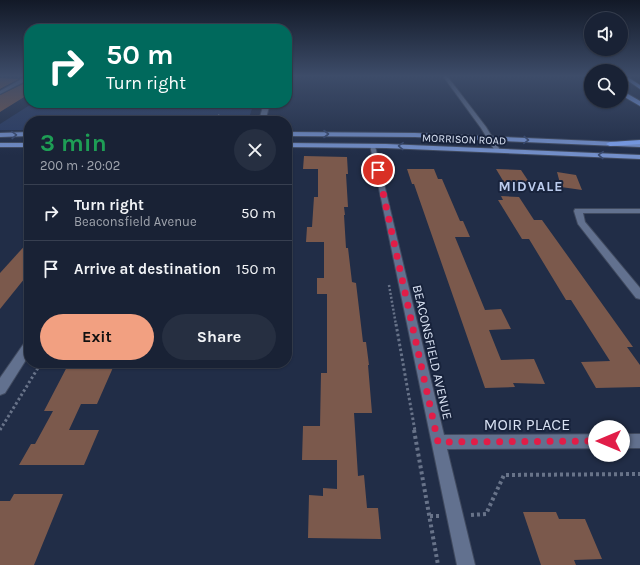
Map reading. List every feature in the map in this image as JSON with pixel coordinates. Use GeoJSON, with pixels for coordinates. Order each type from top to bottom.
{"type":"FeatureCollection","features":[{"type":"Feature","properties":{"kind":"highway"},"geometry":{"type":"LineString","coordinates":[[610,144],[640,142]]}},
{"type":"Feature","properties":{"kind":"main road"},"geometry":{"type":"LineString","coordinates":[[0,135],[24,134]]}},
{"type":"Feature","properties":{"kind":"main road","name":"MORRISON ROAD"},"geometry":{"type":"LineString","coordinates":[[292,134],[408,135],[640,145]]}},
{"type":"Feature","properties":{"kind":"main road"},"geometry":{"type":"LineString","coordinates":[[0,145],[24,145]]}},
{"type":"Feature","properties":{"kind":"main road","name":"MORRISON ROAD"},"geometry":{"type":"LineString","coordinates":[[292,145],[497,150],[640,157]]}},
{"type":"Feature","properties":{"kind":"street"},"geometry":{"type":"LineString","coordinates":[[464,102],[497,150]]}},
{"type":"Feature","properties":{"kind":"street","name":"BEACONSFIELD AVENUE"},"geometry":{"type":"LineString","coordinates":[[372,146],[466,565]]}},
{"type":"Feature","properties":{"kind":"street"},"geometry":{"type":"LineString","coordinates":[[640,211],[578,211],[580,222],[640,295]]}},
{"type":"Feature","properties":{"kind":"street"},"geometry":{"type":"LineString","coordinates":[[0,389],[24,353]]}},
{"type":"Feature","properties":{"kind":"street","name":"MOIR PLACE"},"geometry":{"type":"LineString","coordinates":[[438,442],[640,441]]}},
{"type":"Feature","properties":{"kind":"path"},"geometry":{"type":"LineString","coordinates":[[388,280],[438,565]]}},
{"type":"Feature","properties":{"kind":"path"},"geometry":{"type":"LineString","coordinates":[[0,430],[38,368]]}},
{"type":"Feature","properties":{"kind":"path"},"geometry":{"type":"LineString","coordinates":[[471,515],[486,514],[504,474],[640,474]]}},
{"type":"Feature","properties":{"kind":"path"},"geometry":{"type":"LineString","coordinates":[[430,516],[439,516]]}},
{"type":"Feature","properties":{"kind":"shaded area"},"geometry":{"type":"Polygon","coordinates":[[[25,108],[252,108],[250,116],[24,116],[24,130],[0,130],[0,124],[25,108]]]}},
{"type":"Feature","properties":{"kind":"building"},"geometry":{"type":"Polygon","coordinates":[[[0,102],[16,102],[0,112],[0,102]]]}},
{"type":"Feature","properties":{"kind":"building"},"geometry":{"type":"Polygon","coordinates":[[[304,156],[347,157],[348,174],[346,174],[348,207],[344,207],[346,248],[348,248],[352,282],[356,283],[363,342],[366,342],[372,413],[354,413],[358,476],[364,475],[367,508],[378,508],[381,539],[308,538],[309,495],[323,496],[323,488],[337,489],[337,460],[302,460],[303,426],[320,426],[321,373],[327,373],[327,294],[317,294],[317,278],[324,278],[324,242],[306,242],[307,227],[312,227],[314,197],[318,197],[318,169],[303,169],[304,156]]]}},
{"type":"Feature","properties":{"kind":"building"},"geometry":{"type":"Polygon","coordinates":[[[407,169],[434,169],[438,179],[442,179],[460,221],[463,221],[470,237],[455,237],[485,310],[501,309],[511,329],[489,330],[501,360],[534,359],[545,384],[513,383],[515,387],[485,388],[414,184],[412,184],[407,169]]]}},
{"type":"Feature","properties":{"kind":"building"},"geometry":{"type":"Polygon","coordinates":[[[496,169],[521,170],[531,185],[505,184],[496,169]]]}},
{"type":"Feature","properties":{"kind":"building"},"geometry":{"type":"Polygon","coordinates":[[[557,172],[576,175],[582,190],[561,187],[557,172]]]}},
{"type":"Feature","properties":{"kind":"building"},"geometry":{"type":"Polygon","coordinates":[[[501,196],[519,197],[534,220],[542,220],[633,347],[627,347],[640,365],[640,387],[596,388],[581,362],[610,361],[571,300],[566,300],[529,239],[522,239],[498,200],[503,200],[501,196]]]}},
{"type":"Feature","properties":{"kind":"building"},"geometry":{"type":"Polygon","coordinates":[[[24,247],[24,279],[0,309],[0,273],[24,247]]]}},
{"type":"Feature","properties":{"kind":"building"},"geometry":{"type":"Polygon","coordinates":[[[66,368],[113,368],[97,404],[81,404],[69,430],[99,430],[84,465],[19,465],[31,444],[35,444],[53,411],[44,411],[66,368]]]}},
{"type":"Feature","properties":{"kind":"building"},"geometry":{"type":"Polygon","coordinates":[[[14,494],[63,494],[34,565],[0,565],[0,501],[10,501],[14,494]]]}},
{"type":"Feature","properties":{"kind":"building"},"geometry":{"type":"Polygon","coordinates":[[[523,512],[556,512],[559,519],[585,519],[602,559],[574,560],[576,565],[541,565],[523,512]]]}},
{"type":"Feature","properties":{"kind":"district","name":"MIDVALE"},"geometry":{"type":"Point","coordinates":[531,186]}},
{"type":"Feature","properties":{"kind":"route"},"geometry":{"type":"LineString","coordinates":[[378,170],[438,442],[609,441]]}}]}
